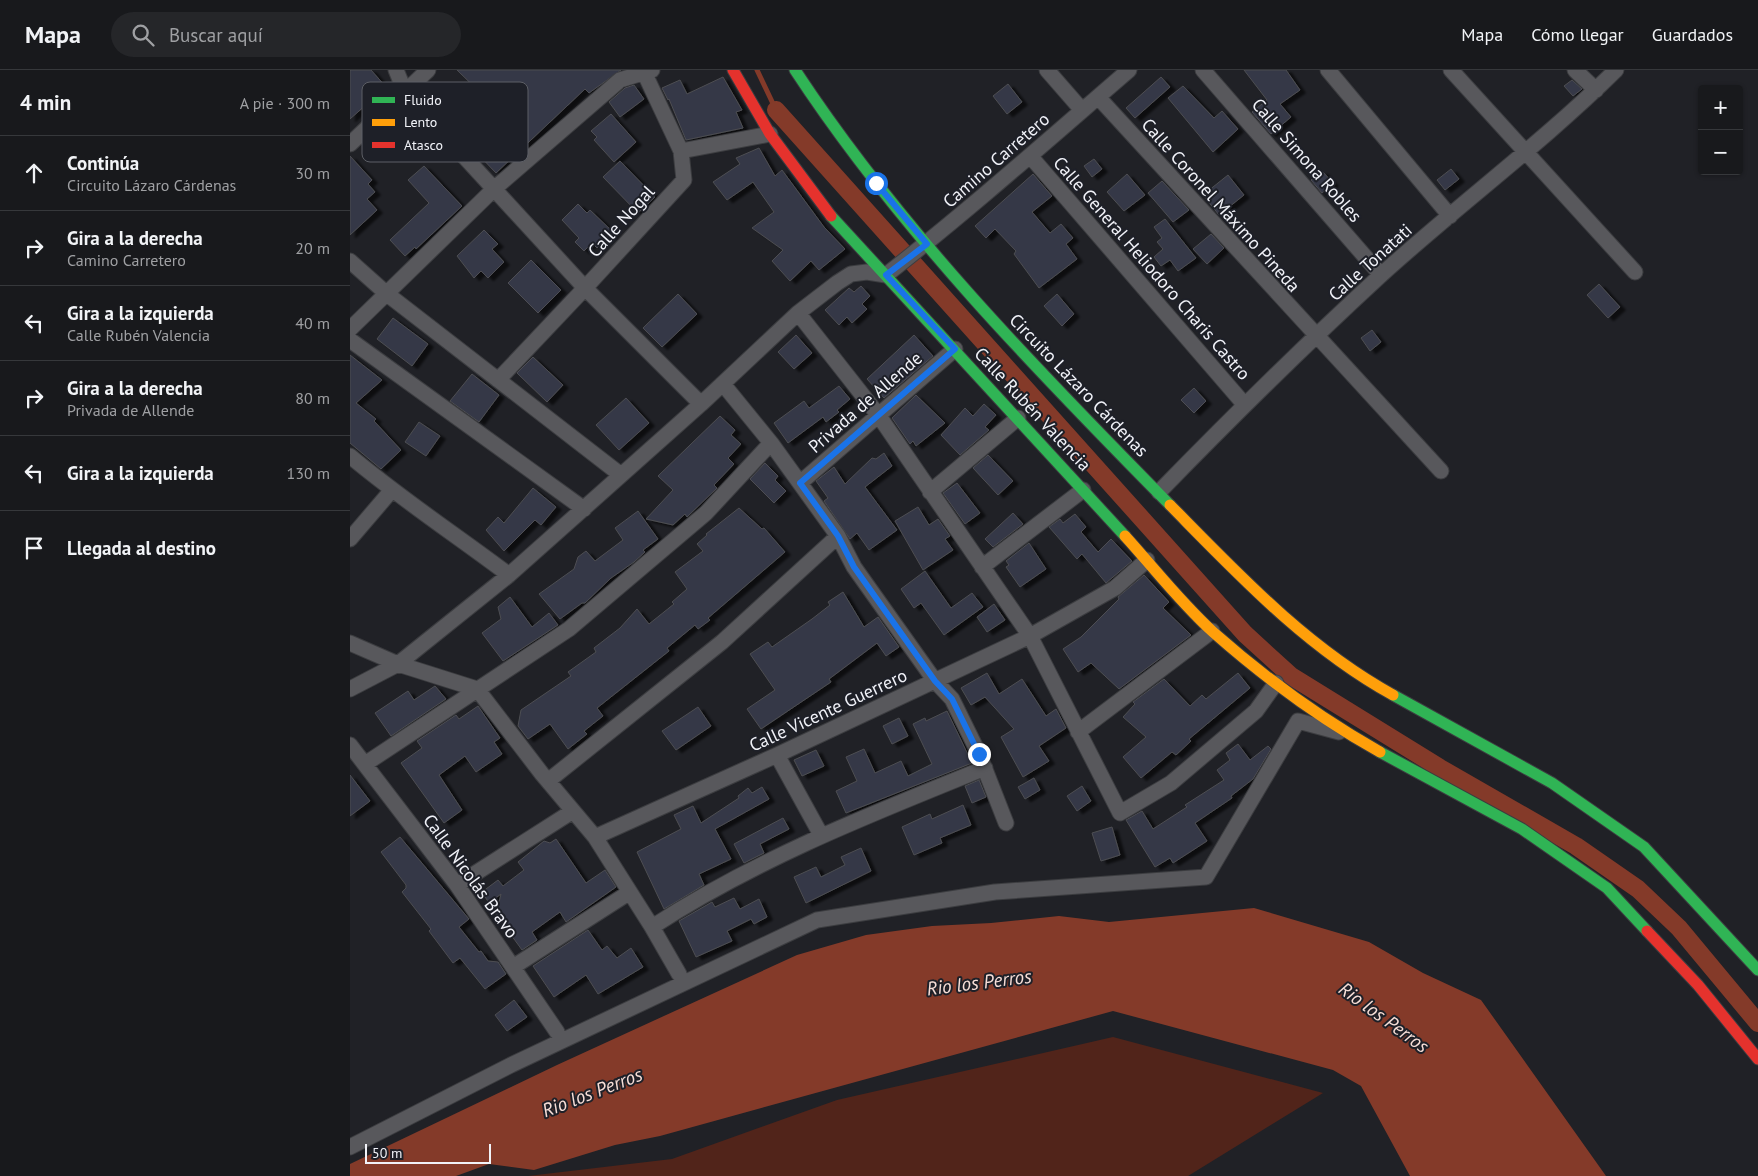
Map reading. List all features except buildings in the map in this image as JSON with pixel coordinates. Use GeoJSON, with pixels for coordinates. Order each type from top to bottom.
{"type":"FeatureCollection","features":[{"type":"Feature","properties":{"kind":"street"},"geometry":{"type":"LineString","coordinates":[[396,70],[401,82]]}},
{"type":"Feature","properties":{"kind":"street"},"geometry":{"type":"LineString","coordinates":[[416,82],[428,70]]}},
{"type":"Feature","properties":{"kind":"street","name":"Calle Rubén Valencia"},"geometry":{"type":"LineString","coordinates":[[733,70],[770,134],[834,220],[889,273],[955,349],[1212,631],[1276,683],[1348,734]]}},
{"type":"Feature","properties":{"kind":"street","name":"Circuito Lázaro Cárdenas"},"geometry":{"type":"LineString","coordinates":[[796,70],[824,116],[924,246],[994,323],[1265,600],[1311,640],[1378,687],[1552,782],[1644,847],[1758,970]]}},
{"type":"Feature","properties":{"kind":"street"},"geometry":{"type":"LineString","coordinates":[[1047,70],[1081,110]]}},
{"type":"Feature","properties":{"kind":"street","name":"Camino Carretero"},"geometry":{"type":"LineString","coordinates":[[889,273],[1031,157],[1081,110],[1129,70]]}},
{"type":"Feature","properties":{"kind":"street","name":"Calle Simona Robles"},"geometry":{"type":"LineString","coordinates":[[1203,70],[1382,275]]}},
{"type":"Feature","properties":{"kind":"street"},"geometry":{"type":"LineString","coordinates":[[1328,70],[1450,216]]}},
{"type":"Feature","properties":{"kind":"street"},"geometry":{"type":"LineString","coordinates":[[1452,70],[1635,272]]}},
{"type":"Feature","properties":{"kind":"street"},"geometry":{"type":"LineString","coordinates":[[1575,70],[1596,90]]}},
{"type":"Feature","properties":{"kind":"street","name":"Calle Tonatati"},"geometry":{"type":"LineString","coordinates":[[1159,492],[1244,404],[1382,275],[1526,152],[1616,70]]}},
{"type":"Feature","properties":{"kind":"street"},"geometry":{"type":"LineString","coordinates":[[528,159],[620,80],[646,71],[681,151],[770,134]]}},
{"type":"Feature","properties":{"kind":"street","name":"Calle Coronel Máximo Pineda"},"geometry":{"type":"LineString","coordinates":[[1098,97],[1316,337],[1441,471]]}},
{"type":"Feature","properties":{"kind":"street"},"geometry":{"type":"LineString","coordinates":[[350,144],[362,133]]}},
{"type":"Feature","properties":{"kind":"street","name":"Calle Nogal"},"geometry":{"type":"LineString","coordinates":[[498,380],[684,180],[681,151]]}},
{"type":"Feature","properties":{"kind":"street","name":"Calle General Heliodoro Charis Castro"},"geometry":{"type":"LineString","coordinates":[[1031,157],[1244,404]]}},
{"type":"Feature","properties":{"kind":"street"},"geometry":{"type":"LineString","coordinates":[[471,162],[585,288],[701,404]]}},
{"type":"Feature","properties":{"kind":"street"},"geometry":{"type":"LineString","coordinates":[[350,329],[495,188],[525,162]]}},
{"type":"Feature","properties":{"kind":"street"},"geometry":{"type":"LineString","coordinates":[[350,261],[387,294],[621,475]]}},
{"type":"Feature","properties":{"kind":"street"},"geometry":{"type":"LineString","coordinates":[[350,689],[398,664],[509,575],[701,404],[798,313],[851,274],[867,272],[889,273]]}},
{"type":"Feature","properties":{"kind":"street"},"geometry":{"type":"LineString","coordinates":[[798,313],[879,416],[1030,636],[1120,813],[1171,783],[1256,711],[1276,683]]}},
{"type":"Feature","properties":{"kind":"street"},"geometry":{"type":"LineString","coordinates":[[350,340],[584,509]]}},
{"type":"Feature","properties":{"kind":"street","name":"Privada de Allende"},"geometry":{"type":"LineString","coordinates":[[800,483],[955,349]]}},
{"type":"Feature","properties":{"kind":"street"},"geometry":{"type":"LineString","coordinates":[[723,384],[771,443],[838,536],[854,567],[935,681],[952,699],[984,768],[1006,823]]}},
{"type":"Feature","properties":{"kind":"street"},"geometry":{"type":"LineString","coordinates":[[930,492],[1018,418]]}},
{"type":"Feature","properties":{"kind":"street"},"geometry":{"type":"LineString","coordinates":[[365,764],[569,629],[706,513],[771,443]]}},
{"type":"Feature","properties":{"kind":"street"},"geometry":{"type":"LineString","coordinates":[[350,456],[392,491],[509,575]]}},
{"type":"Feature","properties":{"kind":"street"},"geometry":{"type":"LineString","coordinates":[[982,568],[1083,490]]}},
{"type":"Feature","properties":{"kind":"street"},"geometry":{"type":"LineString","coordinates":[[350,539],[392,491]]}},
{"type":"Feature","properties":{"kind":"street"},"geometry":{"type":"LineString","coordinates":[[548,781],[722,642],[838,536]]}},
{"type":"Feature","properties":{"kind":"street","name":"Calle Vicente Guerrero"},"geometry":{"type":"LineString","coordinates":[[595,838],[1030,636],[1115,588],[1147,560]]}},
{"type":"Feature","properties":{"kind":"street"},"geometry":{"type":"LineString","coordinates":[[1078,732],[1212,631]]}},
{"type":"Feature","properties":{"kind":"street"},"geometry":{"type":"LineString","coordinates":[[350,644],[398,664],[477,689],[595,838],[652,927],[679,974]]}},
{"type":"Feature","properties":{"kind":"street"},"geometry":{"type":"LineString","coordinates":[[350,1147],[511,1064],[817,920],[995,892],[1206,877],[1298,721],[1348,734],[1522,829],[1607,888],[1698,985],[1758,1059]]}},
{"type":"Feature","properties":{"kind":"street","name":"Calle Nicolás Bravo"},"geometry":{"type":"LineString","coordinates":[[350,745],[458,886],[557,1032]]}},
{"type":"Feature","properties":{"kind":"street"},"geometry":{"type":"LineString","coordinates":[[777,755],[821,835]]}},
{"type":"Feature","properties":{"kind":"street"},"geometry":{"type":"LineString","coordinates":[[652,927],[690,902],[821,835],[984,768]]}},
{"type":"Feature","properties":{"kind":"street"},"geometry":{"type":"LineString","coordinates":[[458,886],[573,811]]}},
{"type":"Feature","properties":{"kind":"street"},"geometry":{"type":"LineString","coordinates":[[513,966],[630,892]]}},
{"type":"Feature","properties":{"kind":"shaded area"},"geometry":{"type":"Polygon","coordinates":[[[1113,1037],[1323,1093],[1188,1176],[528,1176],[672,1159],[837,1100],[1113,1037]]]}},
{"type":"Feature","properties":{"kind":"water","name":"Rio los Perros"},"geometry":{"type":"Polygon","coordinates":[[[1254,908],[1369,942],[1423,973],[1481,1000],[1606,1176],[1410,1176],[1361,1086],[1333,1070],[1113,1011],[660,1136],[615,1145],[534,1170],[489,1164],[456,1176],[350,1176],[350,1164],[557,1065],[797,955],[866,935],[932,926],[991,923],[1059,916],[1109,922],[1254,908]]]}},
{"type":"Feature","properties":{"kind":"waterway"},"geometry":{"type":"LineString","coordinates":[[757,70],[776,110]]}},
{"type":"Feature","properties":{"kind":"waterway"},"geometry":{"type":"LineString","coordinates":[[776,110],[1245,634],[1291,676],[1440,768],[1576,846],[1638,889],[1679,928],[1758,1023]]}},
{"type":"Feature","properties":{"kind":"traffic: fast"},"geometry":{"type":"LineString","coordinates":[[795,70],[836,129],[924,242],[1020,350],[1170,505]]}},
{"type":"Feature","properties":{"kind":"traffic: fast"},"geometry":{"type":"LineString","coordinates":[[831,216],[1125,536]]}},
{"type":"Feature","properties":{"kind":"traffic: fast"},"geometry":{"type":"LineString","coordinates":[[1393,695],[1552,783],[1644,847],[1758,970]]}},
{"type":"Feature","properties":{"kind":"traffic: fast"},"geometry":{"type":"LineString","coordinates":[[1380,752],[1522,829],[1607,888],[1647,931]]}},
{"type":"Feature","properties":{"kind":"traffic: slow"},"geometry":{"type":"LineString","coordinates":[[1170,505],[1248,583],[1302,632],[1361,676],[1393,695]]}},
{"type":"Feature","properties":{"kind":"traffic: slow"},"geometry":{"type":"LineString","coordinates":[[1125,536],[1190,609],[1232,649],[1315,711],[1380,752]]}},
{"type":"Feature","properties":{"kind":"traffic: jam"},"geometry":{"type":"LineString","coordinates":[[733,70],[770,134],[831,216]]}},
{"type":"Feature","properties":{"kind":"traffic: jam"},"geometry":{"type":"LineString","coordinates":[[1647,931],[1698,985],[1758,1059]]}},
{"type":"Feature","properties":{"kind":"route"},"geometry":{"type":"LineString","coordinates":[[876,183],[927,244],[886,275],[955,349],[800,483],[838,536],[854,567],[935,681],[952,699],[979,754]]}}]}
